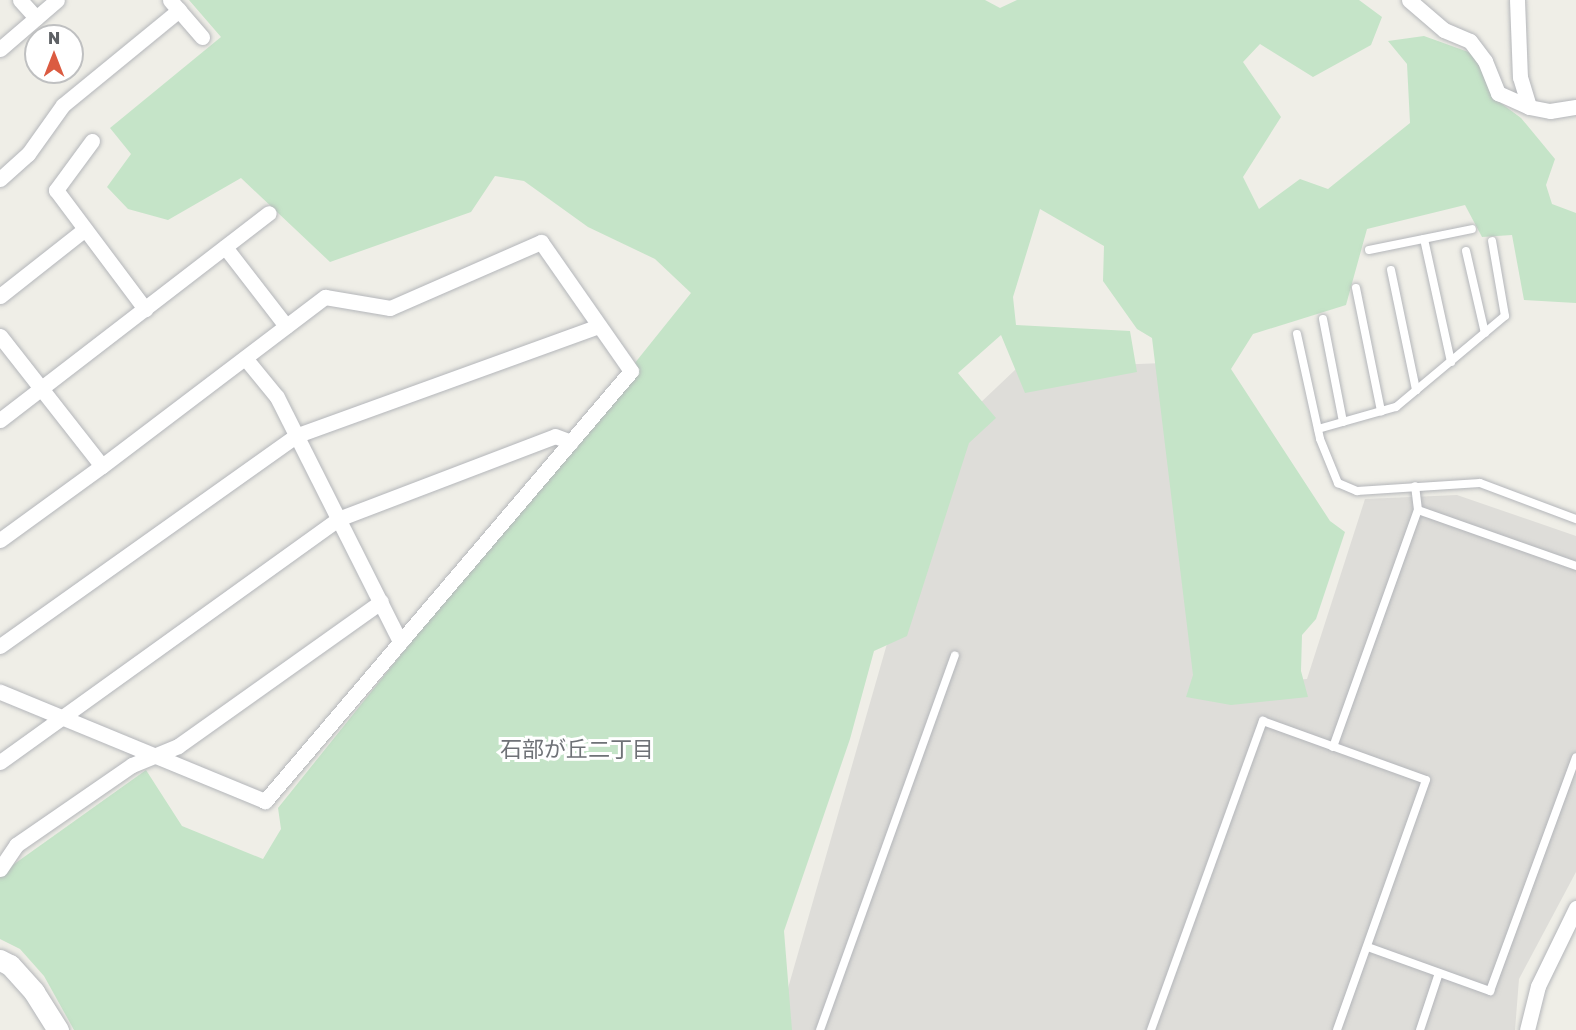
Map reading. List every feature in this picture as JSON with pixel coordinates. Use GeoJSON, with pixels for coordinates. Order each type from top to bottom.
{"type":"FeatureCollection","features":[{"type":"Feature","properties":{"kind":"street"},"geometry":{"type":"LineString","coordinates":[[20,0],[36,18]]}},
{"type":"Feature","properties":{"kind":"street"},"geometry":{"type":"LineString","coordinates":[[0,49],[57,0]]}},
{"type":"Feature","properties":{"kind":"street"},"geometry":{"type":"LineString","coordinates":[[1409,0],[1444,30],[1470,42],[1485,61],[1498,93],[1529,107],[1550,111],[1576,106]]}},
{"type":"Feature","properties":{"kind":"street"},"geometry":{"type":"LineString","coordinates":[[1517,0],[1520,77],[1529,107]]}},
{"type":"Feature","properties":{"kind":"street"},"geometry":{"type":"LineString","coordinates":[[0,179],[28,154],[63,105],[174,5],[202,37]]}},
{"type":"Feature","properties":{"kind":"street"},"geometry":{"type":"LineString","coordinates":[[92,141],[56,190],[145,309]]}},
{"type":"Feature","properties":{"kind":"street"},"geometry":{"type":"LineString","coordinates":[[0,420],[269,213]]}},
{"type":"Feature","properties":{"kind":"street"},"geometry":{"type":"LineString","coordinates":[[0,296],[85,229]]}},
{"type":"Feature","properties":{"kind":"street"},"geometry":{"type":"LineString","coordinates":[[0,540],[102,466],[325,297],[390,308],[541,243],[631,371],[265,801],[0,692]]}},
{"type":"Feature","properties":{"kind":"street"},"geometry":{"type":"LineString","coordinates":[[225,247],[286,326]]}},
{"type":"Feature","properties":{"kind":"street"},"geometry":{"type":"LineString","coordinates":[[0,646],[295,436],[599,326]]}},
{"type":"Feature","properties":{"kind":"street"},"geometry":{"type":"LineString","coordinates":[[0,336],[102,466]]}},
{"type":"Feature","properties":{"kind":"street"},"geometry":{"type":"LineString","coordinates":[[245,358],[277,397],[400,642]]}},
{"type":"Feature","properties":{"kind":"street"},"geometry":{"type":"LineString","coordinates":[[0,762],[338,519],[555,436],[571,442]]}},
{"type":"Feature","properties":{"kind":"street"},"geometry":{"type":"LineString","coordinates":[[0,869],[16,845],[132,765],[178,746],[381,603]]}},
{"type":"Feature","properties":{"kind":"street"},"geometry":{"type":"LineString","coordinates":[[1527,1030],[1538,986],[1576,908]]}},
{"type":"Feature","properties":{"kind":"street"},"geometry":{"type":"LineString","coordinates":[[0,960],[10,965],[34,992],[58,1030]]}},
{"type":"Feature","properties":{"kind":"lane"},"geometry":{"type":"LineString","coordinates":[[1369,250],[1472,229]]}},
{"type":"Feature","properties":{"kind":"lane"},"geometry":{"type":"LineString","coordinates":[[1424,239],[1451,362]]}},
{"type":"Feature","properties":{"kind":"lane"},"geometry":{"type":"LineString","coordinates":[[1318,429],[1396,407],[1505,316],[1492,241]]}},
{"type":"Feature","properties":{"kind":"lane"},"geometry":{"type":"LineString","coordinates":[[1466,251],[1485,333]]}},
{"type":"Feature","properties":{"kind":"lane"},"geometry":{"type":"LineString","coordinates":[[1391,270],[1416,390]]}},
{"type":"Feature","properties":{"kind":"lane"},"geometry":{"type":"LineString","coordinates":[[1356,288],[1381,411]]}},
{"type":"Feature","properties":{"kind":"lane"},"geometry":{"type":"LineString","coordinates":[[1323,319],[1343,422]]}},
{"type":"Feature","properties":{"kind":"lane"},"geometry":{"type":"LineString","coordinates":[[1297,334],[1318,429],[1338,483],[1357,491],[1480,483],[1576,519]]}},
{"type":"Feature","properties":{"kind":"lane"},"geometry":{"type":"LineString","coordinates":[[1333,747],[1418,510],[1415,486]]}},
{"type":"Feature","properties":{"kind":"lane"},"geometry":{"type":"LineString","coordinates":[[1418,510],[1576,566]]}},
{"type":"Feature","properties":{"kind":"lane"},"geometry":{"type":"LineString","coordinates":[[820,1030],[956,656]]}},
{"type":"Feature","properties":{"kind":"lane"},"geometry":{"type":"LineString","coordinates":[[1151,1030],[1263,721],[1426,780],[1337,1030]]}},
{"type":"Feature","properties":{"kind":"lane"},"geometry":{"type":"LineString","coordinates":[[1368,946],[1490,992],[1576,757]]}},
{"type":"Feature","properties":{"kind":"lane"},"geometry":{"type":"LineString","coordinates":[[1420,1030],[1439,973]]}},
{"type":"Feature","properties":{"kind":"shaded area"},"geometry":{"type":"Polygon","coordinates":[[[1163,363],[1206,688],[1307,679],[1365,499],[1457,495],[1576,536],[1576,872],[1519,979],[1515,1030],[776,1030],[901,595],[958,424],[1016,369],[1163,363]]]}},
{"type":"Feature","properties":{"kind":"green space"},"geometry":{"type":"Polygon","coordinates":[[[189,0],[985,0],[1000,8],[1017,0],[1359,0],[1382,17],[1371,45],[1313,77],[1260,44],[1243,62],[1281,117],[1243,177],[1259,209],[1300,179],[1328,189],[1410,123],[1407,64],[1388,41],[1424,36],[1474,54],[1498,101],[1521,118],[1555,159],[1546,185],[1552,204],[1576,213],[1576,303],[1524,300],[1512,235],[1482,237],[1465,205],[1367,229],[1346,305],[1253,334],[1231,369],[1330,521],[1345,532],[1316,619],[1302,635],[1301,671],[1308,697],[1231,705],[1186,697],[1193,675],[1152,338],[1137,329],[1103,281],[1104,246],[1040,209],[1013,297],[1016,325],[1130,331],[1137,372],[1025,393],[1001,335],[958,373],[996,418],[969,443],[907,636],[874,651],[850,739],[784,931],[792,1030],[74,1030],[44,976],[20,949],[0,939],[0,876],[3,872],[146,770],[182,826],[263,859],[281,829],[278,808],[691,293],[655,259],[588,227],[524,181],[495,176],[471,212],[330,262],[241,178],[168,220],[128,209],[107,187],[131,154],[110,128],[221,37],[189,0]]]}},
{"type":"Feature","properties":{"kind":"district","name":"石部が丘二丁目"},"geometry":{"type":"Point","coordinates":[577,749]}}]}
